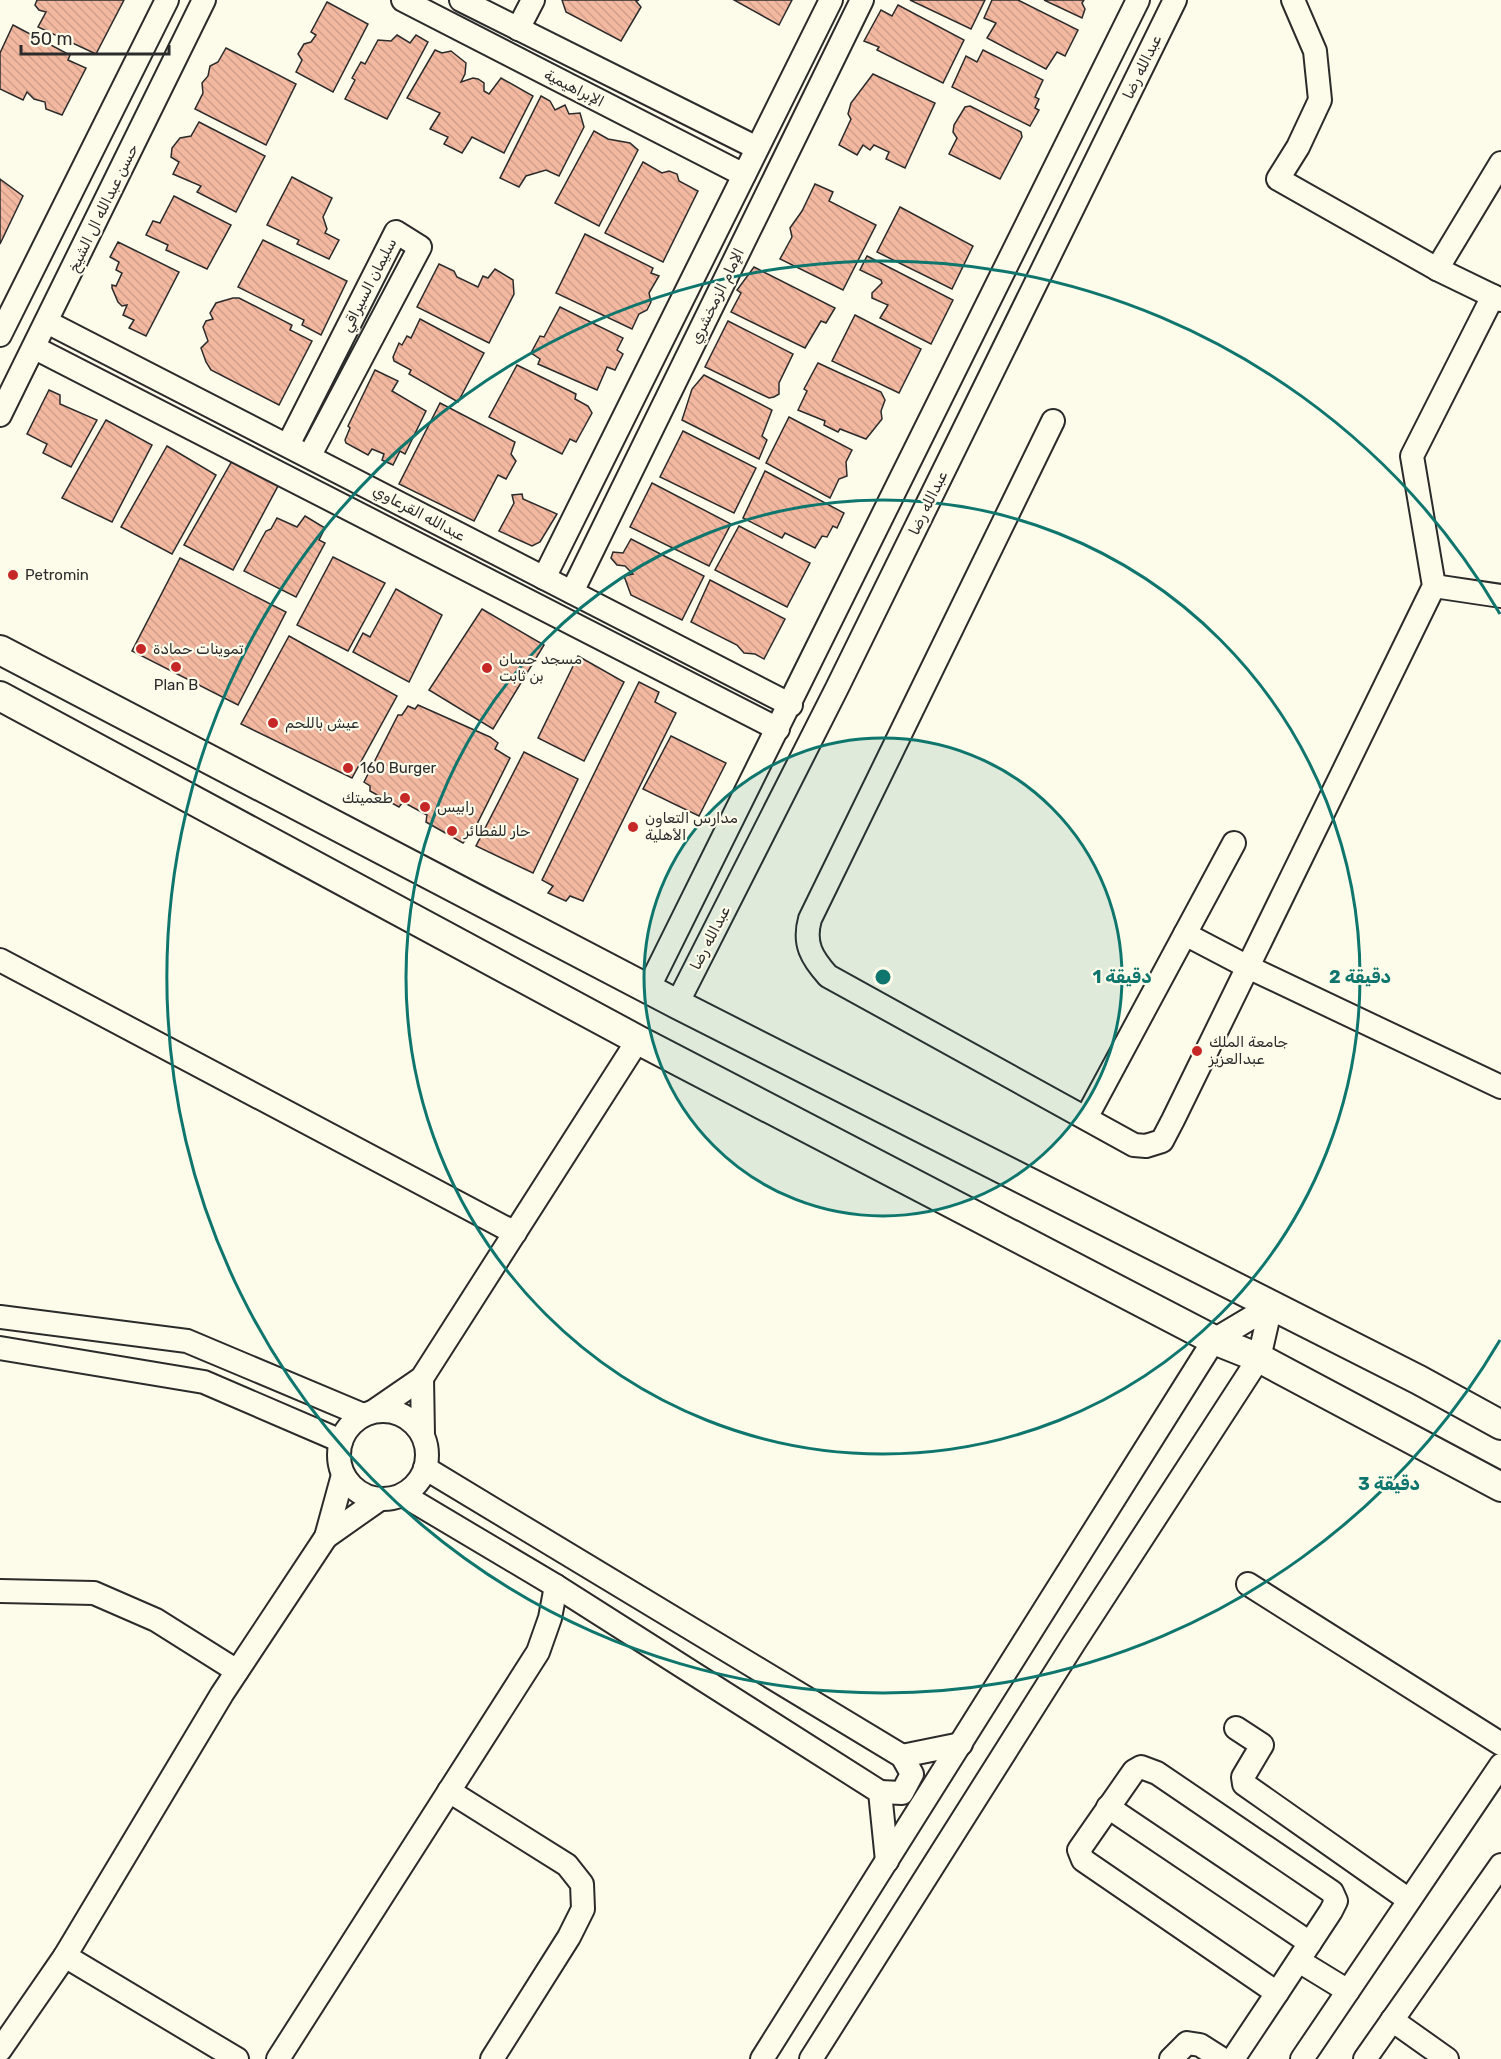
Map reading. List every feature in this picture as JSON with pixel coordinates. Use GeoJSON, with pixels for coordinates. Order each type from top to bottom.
{"type":"FeatureCollection","features":[{"type":"Feature","properties":{"kind":"main road"},"geometry":{"type":"LineString","coordinates":[[0,650],[676,1004],[1419,1380],[1501,1425]]}},
{"type":"Feature","properties":{"kind":"main road"},"geometry":{"type":"LineString","coordinates":[[0,696],[638,1040],[1214,1340],[1259,1358],[1501,1487]]}},
{"type":"Feature","properties":{"kind":"street"},"geometry":{"type":"LineString","coordinates":[[3,321],[167,0]]}},
{"type":"Feature","properties":{"kind":"street","name":"حسن عبدالله ال الشيخ"},"geometry":{"type":"LineString","coordinates":[[0,415],[35,348],[204,0]]}},
{"type":"Feature","properties":{"kind":"street","name":"الإبراهيمية"},"geometry":{"type":"LineString","coordinates":[[403,0],[744,176]]}},
{"type":"Feature","properties":{"kind":"street","name":"الإبراهيمية"},"geometry":{"type":"LineString","coordinates":[[461,0],[503,10],[518,29],[757,148]]}},
{"type":"Feature","properties":{"kind":"street"},"geometry":{"type":"LineString","coordinates":[[518,29],[533,0]]}},
{"type":"Feature","properties":{"kind":"street","name":"الإمام الزمخشري"},"geometry":{"type":"LineString","coordinates":[[544,578],[831,0]]}},
{"type":"Feature","properties":{"kind":"street","name":"الإمام الزمخشري"},"geometry":{"type":"LineString","coordinates":[[572,592],[862,0]]}},
{"type":"Feature","properties":{"kind":"street"},"geometry":{"type":"LineString","coordinates":[[648,989],[806,675],[1138,0]]}},
{"type":"Feature","properties":{"kind":"street","name":"عبدالله رضا"},"geometry":{"type":"LineString","coordinates":[[676,1004],[837,688],[1175,0]]}},
{"type":"Feature","properties":{"kind":"street"},"geometry":{"type":"LineString","coordinates":[[1053,421],[810,919],[805,934],[812,958],[828,976],[1134,1145],[1146,1146],[1162,1141],[1434,586],[1412,456],[1497,298],[1437,270],[1278,179],[1298,147],[1320,100],[1316,51],[1293,0]]}},
{"type":"Feature","properties":{"kind":"street"},"geometry":{"type":"LineString","coordinates":[[120,90],[154,102]]}},
{"type":"Feature","properties":{"kind":"street"},"geometry":{"type":"LineString","coordinates":[[1437,270],[1501,163]]}},
{"type":"Feature","properties":{"kind":"street","name":"سليمان السيراقي"},"geometry":{"type":"LineString","coordinates":[[288,445],[396,232],[420,247],[310,455]]}},
{"type":"Feature","properties":{"kind":"street","name":"عبدالله القرعاوي"},"geometry":{"type":"LineString","coordinates":[[47,322],[310,455],[791,705]]}},
{"type":"Feature","properties":{"kind":"street","name":"عبدالله القرعاوي"},"geometry":{"type":"LineString","coordinates":[[35,348],[778,729]]}},
{"type":"Feature","properties":{"kind":"street"},"geometry":{"type":"LineString","coordinates":[[1434,586],[1501,596]]}},
{"type":"Feature","properties":{"kind":"street"},"geometry":{"type":"LineString","coordinates":[[806,675],[837,688]]}},
{"type":"Feature","properties":{"kind":"street"},"geometry":{"type":"LineString","coordinates":[[1086,1118],[1234,843]]}},
{"type":"Feature","properties":{"kind":"street"},"geometry":{"type":"LineString","coordinates":[[1185,934],[1248,967],[1501,1087]]}},
{"type":"Feature","properties":{"kind":"street"},"geometry":{"type":"LineString","coordinates":[[0,960],[515,1233]]}},
{"type":"Feature","properties":{"kind":"street"},"geometry":{"type":"LineString","coordinates":[[422,1378],[423,1435],[428,1457],[425,1468],[412,1488],[403,1495],[380,1499],[362,1495],[343,1475],[339,1464],[341,1441],[353,1422],[422,1378],[638,1040]]}},
{"type":"Feature","properties":{"kind":"street"},"geometry":{"type":"LineString","coordinates":[[762,2059],[1214,1340],[1271,1306]]}},
{"type":"Feature","properties":{"kind":"street"},"geometry":{"type":"LineString","coordinates":[[811,2059],[1074,1642],[1259,1358],[1271,1306]]}},
{"type":"Feature","properties":{"kind":"street"},"geometry":{"type":"LineString","coordinates":[[0,1317],[187,1341],[368,1413],[397,1412],[419,1427],[423,1435]]}},
{"type":"Feature","properties":{"kind":"street"},"geometry":{"type":"LineString","coordinates":[[0,1348],[204,1382],[341,1441]]}},
{"type":"Feature","properties":{"kind":"street"},"geometry":{"type":"LineString","coordinates":[[403,1495],[556,1586],[880,1792],[902,1793],[912,1774],[902,1756],[425,1468]]}},
{"type":"Feature","properties":{"kind":"street"},"geometry":{"type":"LineString","coordinates":[[0,2050],[65,1956],[237,1671],[326,1537],[343,1475]]}},
{"type":"Feature","properties":{"kind":"street"},"geometry":{"type":"LineString","coordinates":[[326,1537],[380,1499]]}},
{"type":"Feature","properties":{"kind":"street"},"geometry":{"type":"LineString","coordinates":[[1248,1584],[1501,1743]]}},
{"type":"Feature","properties":{"kind":"street"},"geometry":{"type":"LineString","coordinates":[[278,2059],[538,1652],[550,1618],[556,1586]]}},
{"type":"Feature","properties":{"kind":"street"},"geometry":{"type":"LineString","coordinates":[[0,1591],[94,1593],[156,1620],[237,1671]]}},
{"type":"Feature","properties":{"kind":"street"},"geometry":{"type":"LineString","coordinates":[[1236,1728],[1262,1745],[1243,1777],[1244,1784],[1409,1900]]}},
{"type":"Feature","properties":{"kind":"street"},"geometry":{"type":"LineString","coordinates":[[902,1756],[962,1743]]}},
{"type":"Feature","properties":{"kind":"street"},"geometry":{"type":"LineString","coordinates":[[1302,2059],[1501,1764]]}},
{"type":"Feature","properties":{"kind":"street"},"geometry":{"type":"LineString","coordinates":[[1233,2059],[1277,1993],[1304,1952],[1336,1900],[1332,1892],[1157,1773],[1141,1767],[1134,1771],[1079,1850],[1083,1860],[1277,1993]]}},
{"type":"Feature","properties":{"kind":"street"},"geometry":{"type":"LineString","coordinates":[[449,1791],[567,1865],[582,1884],[583,1909],[569,1937],[492,2059]]}},
{"type":"Feature","properties":{"kind":"street"},"geometry":{"type":"LineString","coordinates":[[880,1792],[887,1861]]}},
{"type":"Feature","properties":{"kind":"street"},"geometry":{"type":"LineString","coordinates":[[1108,1807],[1304,1952],[1348,1991]]}},
{"type":"Feature","properties":{"kind":"street"},"geometry":{"type":"LineString","coordinates":[[1365,2059],[1501,1865]]}},
{"type":"Feature","properties":{"kind":"street"},"geometry":{"type":"LineString","coordinates":[[65,1956],[237,2059]]}},
{"type":"Feature","properties":{"kind":"street"},"geometry":{"type":"LineString","coordinates":[[1392,2020],[1447,2059]]}},
{"type":"Feature","properties":{"kind":"street"},"geometry":{"type":"LineString","coordinates":[[1171,2059],[1187,2043],[1200,2045],[1222,2059]]}},
{"type":"Feature","properties":{"kind":"building"},"geometry":{"type":"Polygon","coordinates":[[[37,0],[124,0],[96,54],[38,27],[46,12],[39,10],[35,5],[37,0]]]}},
{"type":"Feature","properties":{"kind":"building"},"geometry":{"type":"Polygon","coordinates":[[[562,0],[639,0],[636,1],[641,7],[621,41],[566,12],[562,0]]]}},
{"type":"Feature","properties":{"kind":"building"},"geometry":{"type":"Polygon","coordinates":[[[734,0],[792,0],[779,25],[734,0]]]}},
{"type":"Feature","properties":{"kind":"building"},"geometry":{"type":"Polygon","coordinates":[[[910,0],[985,0],[971,29],[910,0]]]}},
{"type":"Feature","properties":{"kind":"building"},"geometry":{"type":"Polygon","coordinates":[[[992,0],[1018,0],[1078,30],[1065,56],[1057,52],[1046,69],[987,38],[996,23],[984,18],[992,0]]]}},
{"type":"Feature","properties":{"kind":"building"},"geometry":{"type":"Polygon","coordinates":[[[1044,0],[1084,0],[1082,3],[1085,9],[1082,18],[1044,0]]]}},
{"type":"Feature","properties":{"kind":"building"},"geometry":{"type":"Polygon","coordinates":[[[327,2],[368,24],[333,92],[296,72],[302,60],[298,54],[304,44],[311,42],[316,35],[311,32],[327,2]]]}},
{"type":"Feature","properties":{"kind":"building"},"geometry":{"type":"Polygon","coordinates":[[[898,5],[964,40],[943,83],[877,50],[879,47],[864,41],[881,10],[892,16],[898,5]]]}},
{"type":"Feature","properties":{"kind":"building"},"geometry":{"type":"Polygon","coordinates":[[[13,25],[70,55],[68,60],[86,68],[62,115],[46,109],[45,102],[34,99],[27,92],[23,100],[0,89],[0,53],[13,25]]]}},
{"type":"Feature","properties":{"kind":"building"},"geometry":{"type":"Polygon","coordinates":[[[397,35],[410,43],[416,35],[428,42],[387,119],[345,99],[355,80],[352,78],[361,62],[365,64],[378,40],[391,41],[397,35]]]}},
{"type":"Feature","properties":{"kind":"building"},"geometry":{"type":"Polygon","coordinates":[[[226,48],[296,84],[266,145],[195,109],[203,93],[202,83],[208,76],[210,66],[218,62],[226,48]]]}},
{"type":"Feature","properties":{"kind":"building"},"geometry":{"type":"Polygon","coordinates":[[[435,50],[442,53],[451,51],[466,63],[465,74],[461,82],[473,78],[478,79],[484,83],[484,91],[489,94],[501,78],[533,96],[504,153],[472,137],[462,153],[444,144],[448,137],[430,129],[440,113],[407,98],[435,50]]]}},
{"type":"Feature","properties":{"kind":"building"},"geometry":{"type":"Polygon","coordinates":[[[983,50],[1043,80],[1035,97],[1039,99],[1035,108],[1039,110],[1030,126],[952,87],[966,56],[977,62],[983,50]]]}},
{"type":"Feature","properties":{"kind":"building"},"geometry":{"type":"Polygon","coordinates":[[[873,74],[935,103],[905,168],[886,159],[889,152],[874,145],[870,150],[863,145],[857,155],[839,145],[851,119],[848,114],[851,103],[873,74]]]}},
{"type":"Feature","properties":{"kind":"building"},"geometry":{"type":"Polygon","coordinates":[[[541,96],[550,101],[555,110],[565,105],[569,114],[580,113],[584,127],[559,176],[546,170],[526,176],[519,187],[500,178],[541,96]]]}},
{"type":"Feature","properties":{"kind":"building"},"geometry":{"type":"Polygon","coordinates":[[[970,106],[1021,132],[1022,137],[1000,179],[949,154],[957,138],[953,132],[954,125],[965,107],[970,106]]]}},
{"type":"Feature","properties":{"kind":"building"},"geometry":{"type":"Polygon","coordinates":[[[199,122],[265,156],[236,212],[197,192],[201,186],[173,174],[179,162],[171,157],[172,148],[180,138],[191,136],[199,122]]]}},
{"type":"Feature","properties":{"kind":"building"},"geometry":{"type":"Polygon","coordinates":[[[594,131],[608,139],[630,143],[638,150],[599,226],[555,203],[594,131]]]}},
{"type":"Feature","properties":{"kind":"building"},"geometry":{"type":"Polygon","coordinates":[[[643,162],[662,173],[669,171],[677,174],[679,181],[698,191],[663,262],[605,233],[643,162]]]}},
{"type":"Feature","properties":{"kind":"building"},"geometry":{"type":"Polygon","coordinates":[[[292,177],[332,198],[323,217],[327,229],[325,233],[339,240],[329,259],[297,244],[299,240],[267,225],[292,177]]]}},
{"type":"Feature","properties":{"kind":"building"},"geometry":{"type":"Polygon","coordinates":[[[0,179],[23,196],[0,244],[0,179]]]}},
{"type":"Feature","properties":{"kind":"building"},"geometry":{"type":"Polygon","coordinates":[[[815,184],[833,192],[829,201],[876,225],[843,290],[780,259],[792,237],[790,228],[802,211],[815,184]]]}},
{"type":"Feature","properties":{"kind":"building"},"geometry":{"type":"Polygon","coordinates":[[[174,196],[231,225],[207,269],[166,250],[168,245],[146,235],[153,221],[160,223],[174,196]]]}},
{"type":"Feature","properties":{"kind":"building"},"geometry":{"type":"Polygon","coordinates":[[[900,207],[973,246],[952,289],[877,252],[900,207]]]}},
{"type":"Feature","properties":{"kind":"building"},"geometry":{"type":"Polygon","coordinates":[[[585,234],[653,268],[651,273],[659,276],[649,293],[651,302],[647,310],[639,314],[632,329],[556,293],[585,234]]]}},
{"type":"Feature","properties":{"kind":"building"},"geometry":{"type":"Polygon","coordinates":[[[263,240],[347,281],[321,335],[302,325],[304,320],[238,287],[263,240]]]}},
{"type":"Feature","properties":{"kind":"building"},"geometry":{"type":"Polygon","coordinates":[[[118,242],[179,272],[146,336],[129,328],[134,320],[123,315],[127,305],[122,306],[118,302],[112,288],[112,285],[116,286],[122,273],[116,270],[119,262],[110,257],[118,242]]]}},
{"type":"Feature","properties":{"kind":"building"},"geometry":{"type":"Polygon","coordinates":[[[867,256],[953,300],[931,344],[880,318],[888,305],[872,298],[872,293],[882,283],[881,280],[860,270],[867,256]]]}},
{"type":"Feature","properties":{"kind":"building"},"geometry":{"type":"Polygon","coordinates":[[[439,264],[454,271],[457,277],[478,287],[483,276],[488,278],[495,269],[513,280],[514,294],[489,343],[417,307],[439,264]]]}},
{"type":"Feature","properties":{"kind":"building"},"geometry":{"type":"Polygon","coordinates":[[[754,267],[835,308],[826,323],[821,321],[805,348],[731,312],[741,293],[737,290],[754,267]]]}},
{"type":"Feature","properties":{"kind":"building"},"geometry":{"type":"Polygon","coordinates":[[[239,298],[292,325],[290,330],[312,341],[279,405],[211,370],[206,362],[201,348],[208,341],[203,327],[206,321],[213,319],[210,313],[216,303],[239,298]]]}},
{"type":"Feature","properties":{"kind":"building"},"geometry":{"type":"Polygon","coordinates":[[[560,307],[623,338],[617,350],[623,354],[615,370],[607,367],[597,390],[538,364],[540,359],[531,353],[540,336],[544,337],[560,307]]]}},
{"type":"Feature","properties":{"kind":"building"},"geometry":{"type":"Polygon","coordinates":[[[855,315],[921,349],[899,393],[832,361],[855,315]]]}},
{"type":"Feature","properties":{"kind":"building"},"geometry":{"type":"Polygon","coordinates":[[[420,319],[484,353],[458,402],[409,374],[411,370],[394,361],[393,357],[399,343],[402,345],[407,336],[411,338],[420,319]]]}},
{"type":"Feature","properties":{"kind":"building"},"geometry":{"type":"Polygon","coordinates":[[[728,321],[793,354],[779,383],[779,394],[769,398],[705,367],[728,321]]]}},
{"type":"Feature","properties":{"kind":"building"},"geometry":{"type":"Polygon","coordinates":[[[818,363],[881,392],[885,400],[881,411],[882,419],[866,439],[840,429],[838,432],[824,425],[825,421],[798,410],[807,391],[804,389],[818,363]]]}},
{"type":"Feature","properties":{"kind":"building"},"geometry":{"type":"Polygon","coordinates":[[[517,365],[576,394],[575,399],[588,406],[592,413],[576,442],[570,439],[562,454],[489,417],[517,365]]]}},
{"type":"Feature","properties":{"kind":"building"},"geometry":{"type":"Polygon","coordinates":[[[375,370],[398,381],[392,391],[426,411],[405,454],[400,451],[393,465],[382,460],[384,454],[372,449],[368,455],[346,443],[345,440],[350,428],[348,426],[375,370]]]}},
{"type":"Feature","properties":{"kind":"building"},"geometry":{"type":"Polygon","coordinates":[[[704,375],[772,410],[762,436],[767,440],[759,459],[682,420],[692,389],[704,375]]]}},
{"type":"Feature","properties":{"kind":"building"},"geometry":{"type":"Polygon","coordinates":[[[49,390],[60,395],[60,404],[97,420],[71,467],[43,453],[47,444],[27,434],[49,390]]]}},
{"type":"Feature","properties":{"kind":"building"},"geometry":{"type":"Polygon","coordinates":[[[440,403],[515,442],[511,454],[516,461],[506,479],[498,475],[474,521],[399,484],[440,403]]]}},
{"type":"Feature","properties":{"kind":"building"},"geometry":{"type":"Polygon","coordinates":[[[789,417],[852,450],[846,462],[847,476],[839,479],[830,498],[766,463],[789,417]]]}},
{"type":"Feature","properties":{"kind":"building"},"geometry":{"type":"Polygon","coordinates":[[[106,420],[152,445],[112,522],[62,498],[106,420]]]}},
{"type":"Feature","properties":{"kind":"building"},"geometry":{"type":"Polygon","coordinates":[[[683,431],[756,468],[734,513],[660,477],[683,431]]]}},
{"type":"Feature","properties":{"kind":"building"},"geometry":{"type":"Polygon","coordinates":[[[167,446],[216,475],[172,554],[121,527],[167,446]]]}},
{"type":"Feature","properties":{"kind":"building"},"geometry":{"type":"Polygon","coordinates":[[[232,461],[278,486],[233,570],[184,545],[232,461]]]}},
{"type":"Feature","properties":{"kind":"building"},"geometry":{"type":"Polygon","coordinates":[[[765,471],[844,513],[837,528],[833,526],[827,537],[822,536],[815,548],[785,533],[782,538],[743,518],[765,471]]]}},
{"type":"Feature","properties":{"kind":"building"},"geometry":{"type":"Polygon","coordinates":[[[652,483],[731,524],[709,566],[630,527],[652,483]]]}},
{"type":"Feature","properties":{"kind":"building"},"geometry":{"type":"Polygon","coordinates":[[[522,494],[523,499],[557,514],[540,542],[532,546],[499,531],[514,503],[512,495],[522,494]]]}},
{"type":"Feature","properties":{"kind":"building"},"geometry":{"type":"Polygon","coordinates":[[[305,516],[325,528],[319,540],[325,543],[296,597],[244,571],[266,531],[271,529],[277,518],[297,527],[305,516]]]}},
{"type":"Feature","properties":{"kind":"building"},"geometry":{"type":"Polygon","coordinates":[[[739,526],[810,563],[787,607],[715,570],[739,526]]]}},
{"type":"Feature","properties":{"kind":"building"},"geometry":{"type":"Polygon","coordinates":[[[631,539],[704,576],[682,620],[631,595],[624,576],[633,574],[625,566],[617,565],[611,558],[613,552],[623,553],[631,539]]]}},
{"type":"Feature","properties":{"kind":"building"},"geometry":{"type":"Polygon","coordinates":[[[333,557],[385,583],[348,651],[297,625],[333,557]]]}},
{"type":"Feature","properties":{"kind":"building"},"geometry":{"type":"Polygon","coordinates":[[[180,558],[286,612],[238,705],[132,651],[180,558]]]}},
{"type":"Feature","properties":{"kind":"building"},"geometry":{"type":"Polygon","coordinates":[[[710,580],[785,619],[764,659],[755,654],[744,653],[737,645],[691,622],[710,580]]]}},
{"type":"Feature","properties":{"kind":"building"},"geometry":{"type":"Polygon","coordinates":[[[396,589],[442,615],[409,682],[353,652],[363,633],[370,637],[396,589]]]}},
{"type":"Feature","properties":{"kind":"building","name":"مسجد حسان بن ثابت"},"geometry":{"type":"Polygon","coordinates":[[[482,609],[544,645],[493,729],[429,690],[482,609]]]}},
{"type":"Feature","properties":{"kind":"building"},"geometry":{"type":"Polygon","coordinates":[[[289,636],[397,696],[352,778],[241,724],[289,636]]]}},
{"type":"Feature","properties":{"kind":"building"},"geometry":{"type":"Polygon","coordinates":[[[578,656],[624,682],[584,761],[538,738],[578,656]]]}},
{"type":"Feature","properties":{"kind":"building"},"geometry":{"type":"Polygon","coordinates":[[[639,682],[659,692],[655,702],[676,713],[583,901],[570,896],[566,901],[548,893],[553,886],[542,880],[639,682]]]}},
{"type":"Feature","properties":{"kind":"building"},"geometry":{"type":"Polygon","coordinates":[[[418,705],[490,737],[498,743],[495,749],[510,758],[475,828],[463,843],[426,822],[427,815],[403,802],[399,807],[370,791],[370,786],[364,782],[398,715],[402,715],[408,706],[415,709],[418,705]]]}},
{"type":"Feature","properties":{"kind":"building"},"geometry":{"type":"Polygon","coordinates":[[[671,736],[726,763],[699,816],[643,789],[671,736]]]}},
{"type":"Feature","properties":{"kind":"building"},"geometry":{"type":"Polygon","coordinates":[[[524,752],[578,779],[533,873],[476,846],[524,752]]]}},
{"type":"Feature","properties":{"kind":"place","name":"Petromin"},"geometry":{"type":"Point","coordinates":[13,575]}},
{"type":"Feature","properties":{"kind":"place","name":"تموينات حمادة"},"geometry":{"type":"Point","coordinates":[141,649]}},
{"type":"Feature","properties":{"kind":"place","name":"Plan B"},"geometry":{"type":"Point","coordinates":[176,667]}},
{"type":"Feature","properties":{"kind":"place","name":"مسجد حسان بن ثابت"},"geometry":{"type":"Point","coordinates":[487,668]}},
{"type":"Feature","properties":{"kind":"place","name":"عيش باللحم"},"geometry":{"type":"Point","coordinates":[273,723]}},
{"type":"Feature","properties":{"kind":"place","name":"160 Burger"},"geometry":{"type":"Point","coordinates":[348,768]}},
{"type":"Feature","properties":{"kind":"place","name":"طعميتك"},"geometry":{"type":"Point","coordinates":[405,798]}},
{"type":"Feature","properties":{"kind":"place","name":"رابيس"},"geometry":{"type":"Point","coordinates":[425,807]}},
{"type":"Feature","properties":{"kind":"place","name":"مدارس التعاون الأهلية"},"geometry":{"type":"Point","coordinates":[633,827]}},
{"type":"Feature","properties":{"kind":"place","name":"حار للفطائر"},"geometry":{"type":"Point","coordinates":[452,831]}},
{"type":"Feature","properties":{"kind":"place","name":"جامعة الملك عبدالعزيز"},"geometry":{"type":"Point","coordinates":[1197,1051]}}]}
